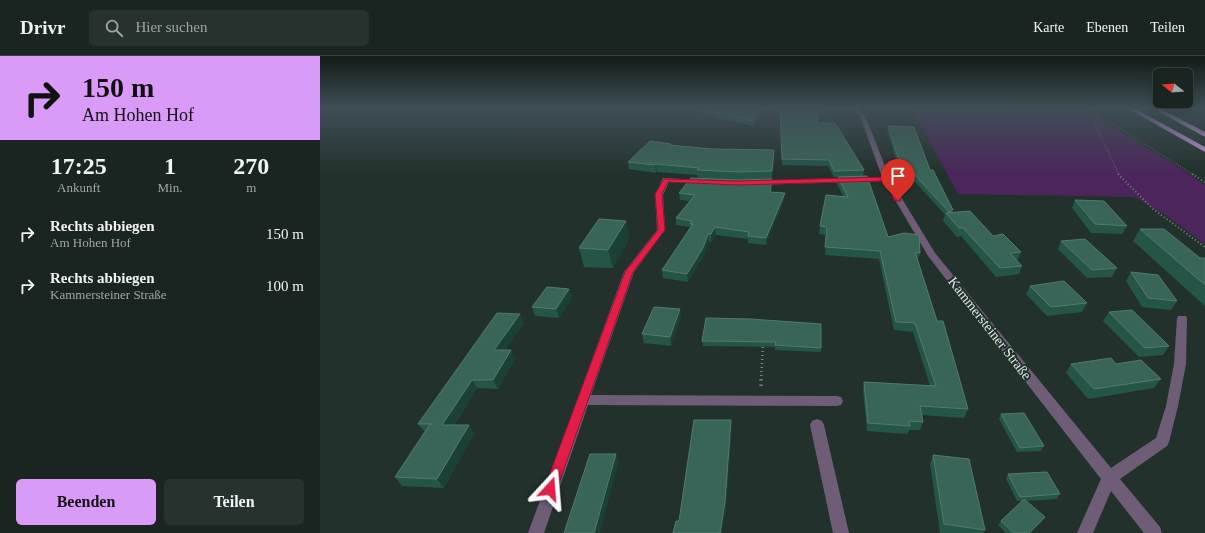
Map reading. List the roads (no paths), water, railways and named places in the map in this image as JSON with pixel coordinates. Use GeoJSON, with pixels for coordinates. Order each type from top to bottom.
{"type":"FeatureCollection","features":[{"type":"Feature","properties":{"kind":"highway"},"geometry":{"type":"LineString","coordinates":[[1170,130],[1205,150]]}},
{"type":"Feature","properties":{"kind":"street","name":"Kammersteiner Straße"},"geometry":{"type":"LineString","coordinates":[[868,130],[886,179],[931,254],[1154,533]]}},
{"type":"Feature","properties":{"kind":"street"},"geometry":{"type":"LineString","coordinates":[[746,183],[886,179]]}},
{"type":"Feature","properties":{"kind":"street"},"geometry":{"type":"LineString","coordinates":[[536,533],[629,272],[661,230],[659,194],[666,180],[714,182]]}},
{"type":"Feature","properties":{"kind":"street"},"geometry":{"type":"LineString","coordinates":[[1085,533],[1109,478],[1162,442],[1172,406],[1180,364],[1182,318]]}},
{"type":"Feature","properties":{"kind":"street"},"geometry":{"type":"LineString","coordinates":[[583,400],[837,401]]}},
{"type":"Feature","properties":{"kind":"street"},"geometry":{"type":"LineString","coordinates":[[817,425],[841,533]]}}]}
